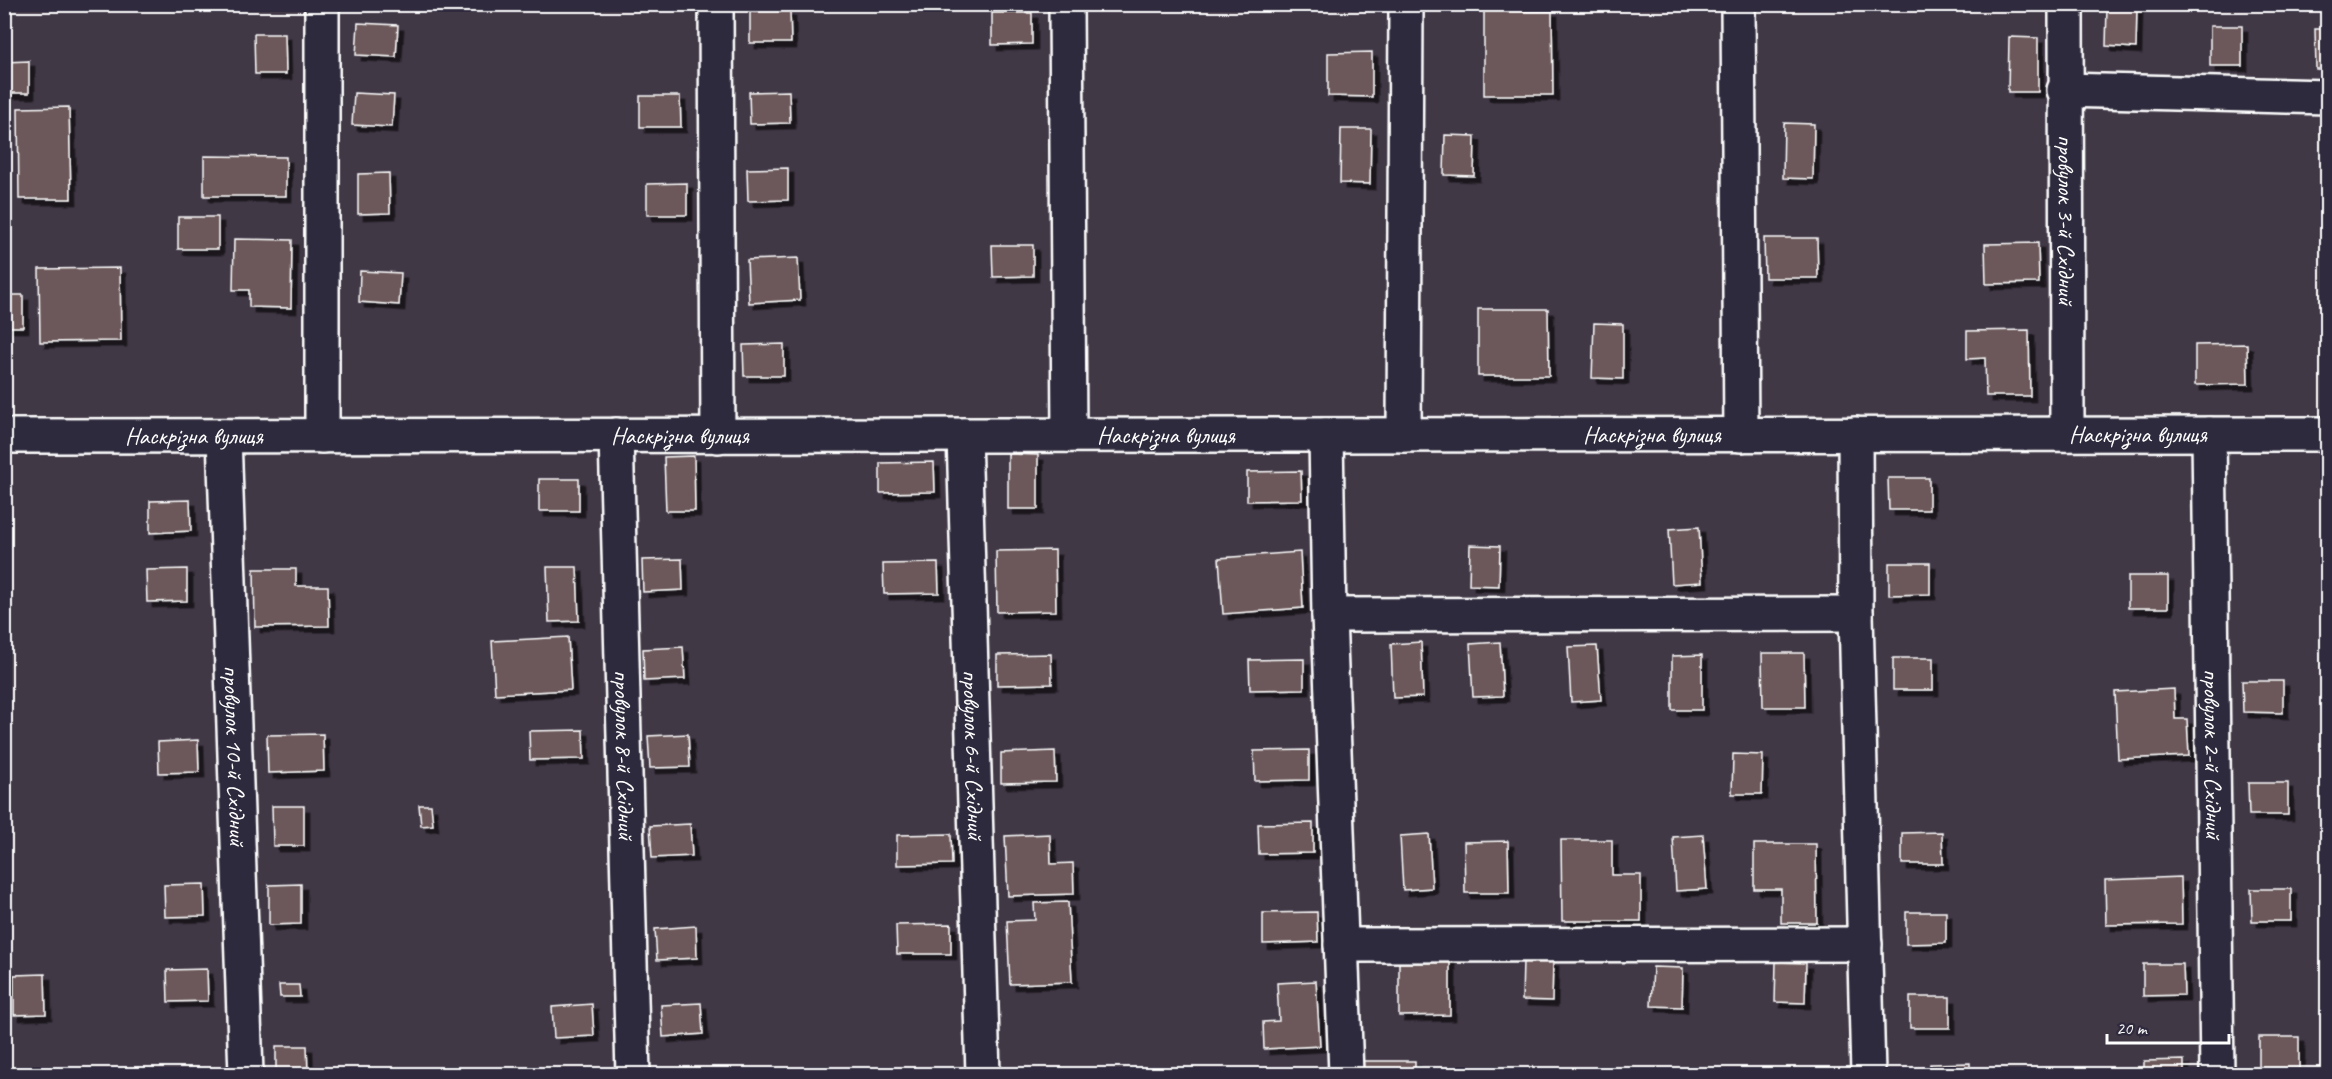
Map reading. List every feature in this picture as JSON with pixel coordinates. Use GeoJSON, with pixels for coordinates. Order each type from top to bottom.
{"type":"FeatureCollection","features":[{"type":"Feature","properties":{"kind":"street"},"geometry":{"type":"LineString","coordinates":[[322,4],[322,436]]}},
{"type":"Feature","properties":{"kind":"street"},"geometry":{"type":"LineString","coordinates":[[716,4],[718,436]]}},
{"type":"Feature","properties":{"kind":"street"},"geometry":{"type":"LineString","coordinates":[[1066,4],[1069,435]]}},
{"type":"Feature","properties":{"kind":"street"},"geometry":{"type":"LineString","coordinates":[[1404,435],[1406,4]]}},
{"type":"Feature","properties":{"kind":"street"},"geometry":{"type":"LineString","coordinates":[[1738,4],[1741,435]]}},
{"type":"Feature","properties":{"kind":"street","name":"провулок 3-й Східний"},"geometry":{"type":"LineString","coordinates":[[2066,4],[2064,90],[2067,434]]}},
{"type":"Feature","properties":{"kind":"street"},"geometry":{"type":"LineString","coordinates":[[2064,90],[2328,97]]}},
{"type":"Feature","properties":{"kind":"street"},"geometry":{"type":"LineString","coordinates":[[1855,434],[1856,615],[1868,1074]]}},
{"type":"Feature","properties":{"kind":"street","name":"провулок 2-й Східний"},"geometry":{"type":"LineString","coordinates":[[2209,434],[2217,1074]]}},
{"type":"Feature","properties":{"kind":"street","name":"Наскрізна вулиця"},"geometry":{"type":"LineString","coordinates":[[4,436],[2328,434]]}},
{"type":"Feature","properties":{"kind":"street","name":"провулок 8-й Східний"},"geometry":{"type":"LineString","coordinates":[[616,435],[633,1074]]}},
{"type":"Feature","properties":{"kind":"street","name":"провулок 6-й Східний"},"geometry":{"type":"LineString","coordinates":[[964,435],[983,1074]]}},
{"type":"Feature","properties":{"kind":"street"},"geometry":{"type":"LineString","coordinates":[[1326,435],[1329,615],[1346,1074]]}},
{"type":"Feature","properties":{"kind":"street","name":"провулок 10-й Східний"},"geometry":{"type":"LineString","coordinates":[[224,436],[246,1074]]}},
{"type":"Feature","properties":{"kind":"street"},"geometry":{"type":"LineString","coordinates":[[1329,615],[1856,615]]}},
{"type":"Feature","properties":{"kind":"street"},"geometry":{"type":"LineString","coordinates":[[1341,945],[1864,944]]}},
{"type":"Feature","properties":{"kind":"building"},"geometry":{"type":"Polygon","coordinates":[[[2107,7],[2137,8],[2136,48],[2106,46],[2107,7]]]}},
{"type":"Feature","properties":{"kind":"building"},"geometry":{"type":"Polygon","coordinates":[[[750,11],[790,11],[791,43],[750,43],[750,11]]]}},
{"type":"Feature","properties":{"kind":"building"},"geometry":{"type":"Polygon","coordinates":[[[1484,11],[1552,11],[1553,95],[1484,95],[1484,11]]]}},
{"type":"Feature","properties":{"kind":"building"},"geometry":{"type":"Polygon","coordinates":[[[992,13],[1032,13],[1032,44],[992,45],[992,13]]]}},
{"type":"Feature","properties":{"kind":"building"},"geometry":{"type":"Polygon","coordinates":[[[358,23],[398,25],[396,57],[356,55],[358,23]]]}},
{"type":"Feature","properties":{"kind":"building"},"geometry":{"type":"Polygon","coordinates":[[[2210,26],[2242,26],[2242,66],[2210,66],[2210,26]]]}},
{"type":"Feature","properties":{"kind":"building"},"geometry":{"type":"Polygon","coordinates":[[[2315,29],[2328,29],[2328,69],[2316,69],[2315,29]]]}},
{"type":"Feature","properties":{"kind":"building"},"geometry":{"type":"Polygon","coordinates":[[[254,34],[285,34],[286,74],[255,74],[254,34]]]}},
{"type":"Feature","properties":{"kind":"building"},"geometry":{"type":"Polygon","coordinates":[[[2009,37],[2038,38],[2038,92],[2008,92],[2009,37]]]}},
{"type":"Feature","properties":{"kind":"building"},"geometry":{"type":"Polygon","coordinates":[[[1372,52],[1372,97],[1328,96],[1328,53],[1372,52]]]}},
{"type":"Feature","properties":{"kind":"building"},"geometry":{"type":"Polygon","coordinates":[[[29,61],[29,93],[4,93],[4,62],[29,61]]]}},
{"type":"Feature","properties":{"kind":"building"},"geometry":{"type":"Polygon","coordinates":[[[789,91],[790,123],[750,124],[749,92],[789,91]]]}},
{"type":"Feature","properties":{"kind":"building"},"geometry":{"type":"Polygon","coordinates":[[[354,93],[394,95],[392,127],[352,125],[354,93]]]}},
{"type":"Feature","properties":{"kind":"building"},"geometry":{"type":"Polygon","coordinates":[[[640,96],[680,96],[681,127],[640,127],[640,96]]]}},
{"type":"Feature","properties":{"kind":"building"},"geometry":{"type":"Polygon","coordinates":[[[69,107],[71,199],[19,199],[18,108],[69,107]]]}},
{"type":"Feature","properties":{"kind":"building"},"geometry":{"type":"Polygon","coordinates":[[[1784,123],[1814,124],[1813,179],[1783,178],[1784,123]]]}},
{"type":"Feature","properties":{"kind":"building"},"geometry":{"type":"Polygon","coordinates":[[[1341,129],[1371,129],[1370,184],[1340,183],[1341,129]]]}},
{"type":"Feature","properties":{"kind":"building"},"geometry":{"type":"Polygon","coordinates":[[[1445,135],[1475,136],[1474,176],[1444,175],[1445,135]]]}},
{"type":"Feature","properties":{"kind":"building"},"geometry":{"type":"Polygon","coordinates":[[[204,156],[286,157],[286,196],[204,196],[204,156]]]}},
{"type":"Feature","properties":{"kind":"building"},"geometry":{"type":"Polygon","coordinates":[[[788,168],[788,200],[748,201],[747,169],[788,168]]]}},
{"type":"Feature","properties":{"kind":"building"},"geometry":{"type":"Polygon","coordinates":[[[389,173],[390,213],[358,214],[358,174],[389,173]]]}},
{"type":"Feature","properties":{"kind":"building"},"geometry":{"type":"Polygon","coordinates":[[[687,183],[687,215],[647,215],[647,184],[687,183]]]}},
{"type":"Feature","properties":{"kind":"building"},"geometry":{"type":"Polygon","coordinates":[[[178,217],[218,217],[218,249],[178,249],[178,217]]]}},
{"type":"Feature","properties":{"kind":"building"},"geometry":{"type":"Polygon","coordinates":[[[1764,238],[1817,238],[1818,278],[1765,278],[1764,238]]]}},
{"type":"Feature","properties":{"kind":"building"},"geometry":{"type":"Polygon","coordinates":[[[234,239],[292,240],[291,308],[249,307],[249,290],[233,290],[234,239]]]}},
{"type":"Feature","properties":{"kind":"building"},"geometry":{"type":"Polygon","coordinates":[[[2038,243],[2039,283],[1986,284],[1985,244],[2038,243]]]}},
{"type":"Feature","properties":{"kind":"building"},"geometry":{"type":"Polygon","coordinates":[[[992,245],[1033,245],[1033,276],[993,277],[992,245]]]}},
{"type":"Feature","properties":{"kind":"building"},"geometry":{"type":"Polygon","coordinates":[[[798,258],[800,300],[749,303],[747,260],[798,258]]]}},
{"type":"Feature","properties":{"kind":"building"},"geometry":{"type":"Polygon","coordinates":[[[120,268],[121,341],[40,342],[39,269],[120,268]]]}},
{"type":"Feature","properties":{"kind":"building"},"geometry":{"type":"Polygon","coordinates":[[[360,271],[401,273],[399,305],[359,302],[360,271]]]}},
{"type":"Feature","properties":{"kind":"building"},"geometry":{"type":"Polygon","coordinates":[[[4,295],[23,295],[23,327],[4,327],[4,295]]]}},
{"type":"Feature","properties":{"kind":"building"},"geometry":{"type":"Polygon","coordinates":[[[1478,309],[1548,309],[1549,376],[1478,376],[1478,309]]]}},
{"type":"Feature","properties":{"kind":"building"},"geometry":{"type":"Polygon","coordinates":[[[1594,323],[1623,324],[1623,379],[1592,378],[1594,323]]]}},
{"type":"Feature","properties":{"kind":"building"},"geometry":{"type":"Polygon","coordinates":[[[2029,330],[2030,396],[1986,396],[1985,358],[1967,359],[1967,331],[2029,330]]]}},
{"type":"Feature","properties":{"kind":"building"},"geometry":{"type":"Polygon","coordinates":[[[784,344],[784,376],[744,376],[743,345],[784,344]]]}},
{"type":"Feature","properties":{"kind":"building"},"geometry":{"type":"Polygon","coordinates":[[[2247,344],[2248,384],[2195,385],[2195,345],[2247,344]]]}},
{"type":"Feature","properties":{"kind":"building"},"geometry":{"type":"Polygon","coordinates":[[[1008,454],[1038,455],[1038,509],[1008,509],[1008,454]]]}},
{"type":"Feature","properties":{"kind":"building"},"geometry":{"type":"Polygon","coordinates":[[[694,456],[695,511],[666,511],[664,457],[694,456]]]}},
{"type":"Feature","properties":{"kind":"building"},"geometry":{"type":"Polygon","coordinates":[[[934,462],[935,492],[880,493],[880,463],[934,462]]]}},
{"type":"Feature","properties":{"kind":"building"},"geometry":{"type":"Polygon","coordinates":[[[1301,471],[1302,500],[1247,501],[1247,472],[1301,471]]]}},
{"type":"Feature","properties":{"kind":"building"},"geometry":{"type":"Polygon","coordinates":[[[1888,478],[1929,478],[1929,510],[1889,510],[1888,478]]]}},
{"type":"Feature","properties":{"kind":"building"},"geometry":{"type":"Polygon","coordinates":[[[539,479],[579,479],[579,511],[539,511],[539,479]]]}},
{"type":"Feature","properties":{"kind":"building"},"geometry":{"type":"Polygon","coordinates":[[[190,500],[191,531],[150,533],[150,501],[190,500]]]}},
{"type":"Feature","properties":{"kind":"building"},"geometry":{"type":"Polygon","coordinates":[[[1699,527],[1702,582],[1672,584],[1669,529],[1699,527]]]}},
{"type":"Feature","properties":{"kind":"building"},"geometry":{"type":"Polygon","coordinates":[[[1470,545],[1500,546],[1499,586],[1469,585],[1470,545]]]}},
{"type":"Feature","properties":{"kind":"building"},"geometry":{"type":"Polygon","coordinates":[[[1055,550],[1056,611],[997,612],[996,551],[1055,550]]]}},
{"type":"Feature","properties":{"kind":"building"},"geometry":{"type":"Polygon","coordinates":[[[1300,552],[1303,608],[1223,614],[1219,558],[1300,552]]]}},
{"type":"Feature","properties":{"kind":"building"},"geometry":{"type":"Polygon","coordinates":[[[682,559],[683,590],[643,592],[642,560],[682,559]]]}},
{"type":"Feature","properties":{"kind":"building"},"geometry":{"type":"Polygon","coordinates":[[[938,563],[939,593],[884,594],[883,564],[938,563]]]}},
{"type":"Feature","properties":{"kind":"building"},"geometry":{"type":"Polygon","coordinates":[[[1889,563],[1930,563],[1930,594],[1889,595],[1889,563]]]}},
{"type":"Feature","properties":{"kind":"building"},"geometry":{"type":"Polygon","coordinates":[[[547,567],[577,567],[579,621],[549,622],[547,567]]]}},
{"type":"Feature","properties":{"kind":"building"},"geometry":{"type":"Polygon","coordinates":[[[187,569],[187,601],[147,602],[146,570],[187,569]]]}},
{"type":"Feature","properties":{"kind":"building"},"geometry":{"type":"Polygon","coordinates":[[[254,569],[296,569],[296,586],[328,586],[329,626],[255,627],[254,569]]]}},
{"type":"Feature","properties":{"kind":"building"},"geometry":{"type":"Polygon","coordinates":[[[2128,576],[2168,576],[2168,608],[2128,608],[2128,576]]]}},
{"type":"Feature","properties":{"kind":"building"},"geometry":{"type":"Polygon","coordinates":[[[568,637],[571,690],[495,694],[492,641],[568,637]]]}},
{"type":"Feature","properties":{"kind":"building"},"geometry":{"type":"Polygon","coordinates":[[[1421,642],[1423,697],[1393,698],[1391,644],[1421,642]]]}},
{"type":"Feature","properties":{"kind":"building"},"geometry":{"type":"Polygon","coordinates":[[[1500,642],[1503,696],[1473,697],[1470,644],[1500,642]]]}},
{"type":"Feature","properties":{"kind":"building"},"geometry":{"type":"Polygon","coordinates":[[[1597,646],[1601,700],[1571,702],[1568,647],[1597,646]]]}},
{"type":"Feature","properties":{"kind":"building"},"geometry":{"type":"Polygon","coordinates":[[[683,647],[685,679],[644,681],[643,649],[683,647]]]}},
{"type":"Feature","properties":{"kind":"building"},"geometry":{"type":"Polygon","coordinates":[[[1762,653],[1804,653],[1805,707],[1763,707],[1762,653]]]}},
{"type":"Feature","properties":{"kind":"building"},"geometry":{"type":"Polygon","coordinates":[[[1051,654],[1052,684],[997,685],[997,655],[1051,654]]]}},
{"type":"Feature","properties":{"kind":"building"},"geometry":{"type":"Polygon","coordinates":[[[1702,655],[1702,710],[1672,710],[1672,656],[1702,655]]]}},
{"type":"Feature","properties":{"kind":"building"},"geometry":{"type":"Polygon","coordinates":[[[1893,658],[1933,658],[1933,690],[1893,690],[1893,658]]]}},
{"type":"Feature","properties":{"kind":"building"},"geometry":{"type":"Polygon","coordinates":[[[1304,659],[1304,689],[1250,690],[1249,660],[1304,659]]]}},
{"type":"Feature","properties":{"kind":"building"},"geometry":{"type":"Polygon","coordinates":[[[2242,681],[2283,681],[2283,713],[2243,712],[2242,681]]]}},
{"type":"Feature","properties":{"kind":"building"},"geometry":{"type":"Polygon","coordinates":[[[2174,689],[2175,719],[2187,719],[2189,756],[2118,759],[2115,692],[2174,689]]]}},
{"type":"Feature","properties":{"kind":"building"},"geometry":{"type":"Polygon","coordinates":[[[583,730],[584,759],[530,760],[529,731],[583,730]]]}},
{"type":"Feature","properties":{"kind":"building"},"geometry":{"type":"Polygon","coordinates":[[[323,734],[324,771],[268,773],[267,735],[323,734]]]}},
{"type":"Feature","properties":{"kind":"building"},"geometry":{"type":"Polygon","coordinates":[[[688,734],[690,767],[650,768],[648,736],[688,734]]]}},
{"type":"Feature","properties":{"kind":"building"},"geometry":{"type":"Polygon","coordinates":[[[198,740],[199,772],[159,773],[158,742],[198,740]]]}},
{"type":"Feature","properties":{"kind":"building"},"geometry":{"type":"Polygon","coordinates":[[[1309,750],[1309,780],[1255,781],[1254,751],[1309,750]]]}},
{"type":"Feature","properties":{"kind":"building"},"geometry":{"type":"Polygon","coordinates":[[[1055,751],[1056,782],[1001,783],[1001,753],[1055,751]]]}},
{"type":"Feature","properties":{"kind":"building"},"geometry":{"type":"Polygon","coordinates":[[[1733,754],[1763,755],[1762,794],[1732,794],[1733,754]]]}},
{"type":"Feature","properties":{"kind":"building"},"geometry":{"type":"Polygon","coordinates":[[[2248,783],[2288,783],[2288,815],[2249,815],[2248,783]]]}},
{"type":"Feature","properties":{"kind":"building"},"geometry":{"type":"Polygon","coordinates":[[[419,805],[431,805],[433,825],[421,826],[419,805]]]}},
{"type":"Feature","properties":{"kind":"building"},"geometry":{"type":"Polygon","coordinates":[[[272,806],[304,806],[304,846],[273,846],[272,806]]]}},
{"type":"Feature","properties":{"kind":"building"},"geometry":{"type":"Polygon","coordinates":[[[1313,823],[1313,853],[1259,854],[1258,824],[1313,823]]]}},
{"type":"Feature","properties":{"kind":"building"},"geometry":{"type":"Polygon","coordinates":[[[690,824],[692,856],[652,858],[650,826],[690,824]]]}},
{"type":"Feature","properties":{"kind":"building"},"geometry":{"type":"Polygon","coordinates":[[[1942,832],[1943,864],[1902,864],[1902,833],[1942,832]]]}},
{"type":"Feature","properties":{"kind":"building"},"geometry":{"type":"Polygon","coordinates":[[[951,834],[952,864],[897,865],[897,835],[951,834]]]}},
{"type":"Feature","properties":{"kind":"building"},"geometry":{"type":"Polygon","coordinates":[[[1050,834],[1051,864],[1073,863],[1074,894],[1008,896],[1005,836],[1050,834]]]}},
{"type":"Feature","properties":{"kind":"building"},"geometry":{"type":"Polygon","coordinates":[[[1429,834],[1432,888],[1403,890],[1400,836],[1429,834]]]}},
{"type":"Feature","properties":{"kind":"building"},"geometry":{"type":"Polygon","coordinates":[[[1703,835],[1707,889],[1676,891],[1673,837],[1703,835]]]}},
{"type":"Feature","properties":{"kind":"building"},"geometry":{"type":"Polygon","coordinates":[[[1561,840],[1612,840],[1612,875],[1641,875],[1641,921],[1562,921],[1561,840]]]}},
{"type":"Feature","properties":{"kind":"building"},"geometry":{"type":"Polygon","coordinates":[[[1508,841],[1509,893],[1465,893],[1464,842],[1508,841]]]}},
{"type":"Feature","properties":{"kind":"building"},"geometry":{"type":"Polygon","coordinates":[[[1754,844],[1816,844],[1817,923],[1781,923],[1781,889],[1754,889],[1754,844]]]}},
{"type":"Feature","properties":{"kind":"building"},"geometry":{"type":"Polygon","coordinates":[[[2181,877],[2182,924],[2106,925],[2105,880],[2181,877]]]}},
{"type":"Feature","properties":{"kind":"building"},"geometry":{"type":"Polygon","coordinates":[[[204,884],[205,916],[165,917],[164,885],[204,884]]]}},
{"type":"Feature","properties":{"kind":"building"},"geometry":{"type":"Polygon","coordinates":[[[301,884],[301,924],[269,925],[269,885],[301,884]]]}},
{"type":"Feature","properties":{"kind":"building"},"geometry":{"type":"Polygon","coordinates":[[[2251,889],[2291,889],[2291,921],[2252,921],[2251,889]]]}},
{"type":"Feature","properties":{"kind":"building"},"geometry":{"type":"Polygon","coordinates":[[[1068,902],[1072,982],[1010,984],[1007,921],[1035,920],[1034,903],[1068,902]]]}},
{"type":"Feature","properties":{"kind":"building"},"geometry":{"type":"Polygon","coordinates":[[[1317,912],[1318,942],[1263,944],[1263,913],[1317,912]]]}},
{"type":"Feature","properties":{"kind":"building"},"geometry":{"type":"Polygon","coordinates":[[[1906,912],[1946,912],[1946,943],[1906,944],[1906,912]]]}},
{"type":"Feature","properties":{"kind":"building"},"geometry":{"type":"Polygon","coordinates":[[[951,924],[951,954],[897,954],[896,925],[951,924]]]}},
{"type":"Feature","properties":{"kind":"building"},"geometry":{"type":"Polygon","coordinates":[[[696,926],[697,958],[657,960],[655,929],[696,926]]]}},
{"type":"Feature","properties":{"kind":"building"},"geometry":{"type":"Polygon","coordinates":[[[1399,954],[1450,954],[1450,1015],[1399,1016],[1399,954]]]}},
{"type":"Feature","properties":{"kind":"building"},"geometry":{"type":"Polygon","coordinates":[[[1523,960],[1553,961],[1552,1001],[1522,1000],[1523,960]]]}},
{"type":"Feature","properties":{"kind":"building"},"geometry":{"type":"Polygon","coordinates":[[[1776,962],[1806,963],[1805,1003],[1775,1002],[1776,962]]]}},
{"type":"Feature","properties":{"kind":"building"},"geometry":{"type":"Polygon","coordinates":[[[2143,964],[2183,964],[2184,995],[2143,996],[2143,964]]]}},
{"type":"Feature","properties":{"kind":"building"},"geometry":{"type":"Polygon","coordinates":[[[1653,967],[1683,968],[1682,1007],[1651,1006],[1653,967]]]}},
{"type":"Feature","properties":{"kind":"building"},"geometry":{"type":"Polygon","coordinates":[[[207,969],[208,1001],[168,1002],[167,970],[207,969]]]}},
{"type":"Feature","properties":{"kind":"building"},"geometry":{"type":"Polygon","coordinates":[[[45,974],[46,1014],[14,1015],[14,975],[45,974]]]}},
{"type":"Feature","properties":{"kind":"building"},"geometry":{"type":"Polygon","coordinates":[[[1316,981],[1320,1046],[1264,1049],[1263,1022],[1279,1021],[1277,983],[1316,981]]]}},
{"type":"Feature","properties":{"kind":"building"},"geometry":{"type":"Polygon","coordinates":[[[279,985],[299,985],[300,997],[280,997],[279,985]]]}},
{"type":"Feature","properties":{"kind":"building"},"geometry":{"type":"Polygon","coordinates":[[[1910,997],[1950,997],[1950,1028],[1910,1028],[1910,997]]]}},
{"type":"Feature","properties":{"kind":"building"},"geometry":{"type":"Polygon","coordinates":[[[701,1003],[703,1034],[663,1037],[661,1005],[701,1003]]]}},
{"type":"Feature","properties":{"kind":"building"},"geometry":{"type":"Polygon","coordinates":[[[592,1004],[594,1036],[554,1038],[552,1007],[592,1004]]]}},
{"type":"Feature","properties":{"kind":"building"},"geometry":{"type":"Polygon","coordinates":[[[2259,1037],[2299,1037],[2299,1069],[2259,1069],[2259,1037]]]}},
{"type":"Feature","properties":{"kind":"building"},"geometry":{"type":"Polygon","coordinates":[[[276,1046],[307,1046],[308,1074],[276,1074],[276,1046]]]}},
{"type":"Feature","properties":{"kind":"building"},"geometry":{"type":"Polygon","coordinates":[[[2184,1060],[2184,1074],[2144,1074],[2144,1061],[2184,1060]]]}},
{"type":"Feature","properties":{"kind":"building"},"geometry":{"type":"Polygon","coordinates":[[[1360,1061],[1415,1061],[1415,1074],[1360,1074],[1360,1061]]]}},
{"type":"Feature","properties":{"kind":"building"},"geometry":{"type":"Polygon","coordinates":[[[1970,1063],[1970,1074],[1930,1074],[1930,1064],[1970,1063]]]}}]}
